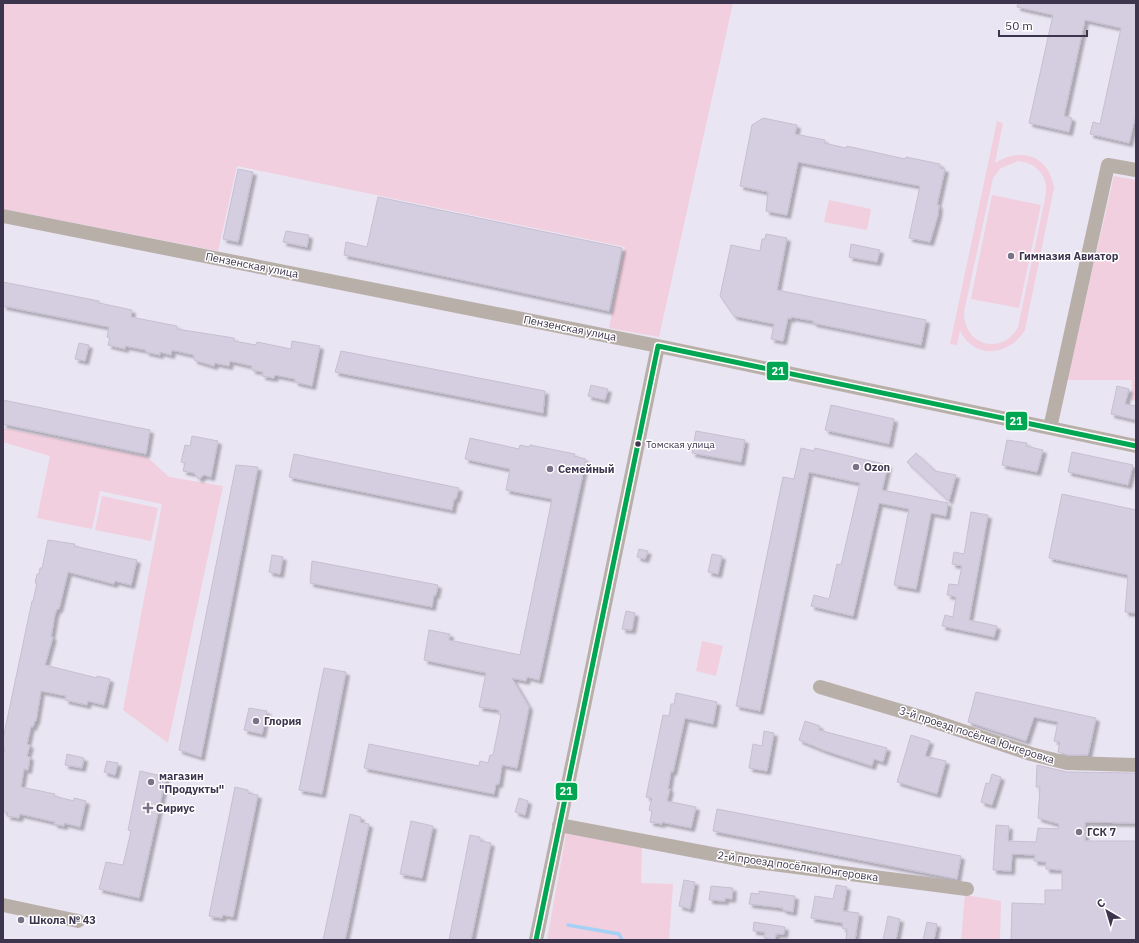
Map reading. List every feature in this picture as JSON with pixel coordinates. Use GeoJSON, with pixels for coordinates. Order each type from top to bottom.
{"type":"FeatureCollection","features":[{"type":"Feature","properties":{"kind":"street"},"geometry":{"type":"LineString","coordinates":[[1050,428],[1108,165],[1136,170]]}},
{"type":"Feature","properties":{"kind":"street","name":"Пензенская улица"},"geometry":{"type":"LineString","coordinates":[[3,216],[658,346],[1136,446]]}},
{"type":"Feature","properties":{"kind":"street"},"geometry":{"type":"LineString","coordinates":[[536,940],[658,346]]}},
{"type":"Feature","properties":{"kind":"street","name":"3-й проезд посёлка Юнгеровка"},"geometry":{"type":"LineString","coordinates":[[820,687],[921,717],[1031,754],[1067,763],[1136,765]]}},
{"type":"Feature","properties":{"kind":"street","name":"2-й проезд посёлка Юнгеровка"},"geometry":{"type":"LineString","coordinates":[[559,825],[749,861],[967,889]]}},
{"type":"Feature","properties":{"kind":"street"},"geometry":{"type":"LineString","coordinates":[[3,905],[78,922]]}},
{"type":"Feature","properties":{"kind":"shaded area"},"geometry":{"type":"Polygon","coordinates":[[[3,3],[733,3],[659,337],[609,328],[625,247],[237,166],[218,251],[3,209],[3,3]]]}},
{"type":"Feature","properties":{"kind":"shaded area"},"geometry":{"type":"Polygon","coordinates":[[[997,121],[1003,123],[995,163],[1005,158],[1014,156],[1024,155],[1032,157],[1040,161],[1046,168],[1051,177],[1054,188],[1025,330],[1011,345],[992,351],[974,347],[966,341],[960,331],[957,345],[950,344],[997,121]],[[1018,161],[1001,168],[993,178],[964,312],[965,324],[970,333],[985,343],[994,344],[1003,342],[1011,336],[1018,327],[1046,194],[1043,176],[1031,164],[1018,161]]]}},
{"type":"Feature","properties":{"kind":"shaded area"},"geometry":{"type":"Polygon","coordinates":[[[1114,176],[1136,180],[1136,401],[1131,400],[1132,380],[1067,380],[1114,176]]]}},
{"type":"Feature","properties":{"kind":"shaded area"},"geometry":{"type":"Polygon","coordinates":[[[992,195],[1041,205],[1019,308],[971,299],[992,195]]]}},
{"type":"Feature","properties":{"kind":"shaded area"},"geometry":{"type":"Polygon","coordinates":[[[829,200],[871,209],[867,230],[824,222],[829,200]]]}},
{"type":"Feature","properties":{"kind":"shaded area"},"geometry":{"type":"Polygon","coordinates":[[[3,428],[147,457],[169,477],[223,486],[168,743],[123,710],[162,504],[100,491],[92,529],[37,518],[50,456],[3,442],[3,428]]]}},
{"type":"Feature","properties":{"kind":"shaded area"},"geometry":{"type":"Polygon","coordinates":[[[102,496],[158,508],[151,541],[95,530],[102,496]]]}},
{"type":"Feature","properties":{"kind":"shaded area"},"geometry":{"type":"Polygon","coordinates":[[[702,641],[723,646],[716,676],[696,671],[702,641]]]}},
{"type":"Feature","properties":{"kind":"shaded area"},"geometry":{"type":"Polygon","coordinates":[[[566,834],[642,847],[641,883],[673,884],[669,940],[547,940],[566,834]]]}},
{"type":"Feature","properties":{"kind":"shaded area"},"geometry":{"type":"Polygon","coordinates":[[[965,895],[1001,901],[1000,940],[961,940],[965,895]]]}},
{"type":"Feature","properties":{"kind":"building"},"geometry":{"type":"Polygon","coordinates":[[[1018,3],[1136,3],[1136,114],[1129,143],[1090,134],[1093,122],[1100,124],[1121,28],[1085,20],[1064,116],[1072,118],[1069,132],[1029,123],[1053,15],[1017,7],[1018,3]]]}},
{"type":"Feature","properties":{"kind":"building"},"geometry":{"type":"Polygon","coordinates":[[[763,118],[797,125],[795,134],[825,140],[824,143],[846,148],[847,146],[905,159],[906,157],[940,164],[940,168],[945,169],[937,205],[939,205],[938,215],[930,242],[909,238],[920,186],[798,162],[787,215],[766,211],[768,192],[740,186],[752,125],[763,118]]]}},
{"type":"Feature","properties":{"kind":"building"},"geometry":{"type":"Polygon","coordinates":[[[238,169],[253,172],[238,242],[223,239],[238,169]]]}},
{"type":"Feature","properties":{"kind":"building"},"geometry":{"type":"Polygon","coordinates":[[[378,197],[622,248],[609,311],[344,255],[346,242],[367,247],[378,197]]]}},
{"type":"Feature","properties":{"kind":"building"},"geometry":{"type":"Polygon","coordinates":[[[286,231],[309,235],[307,247],[283,242],[286,231]]]}},
{"type":"Feature","properties":{"kind":"building"},"geometry":{"type":"Polygon","coordinates":[[[766,234],[787,238],[777,290],[926,320],[921,345],[813,323],[814,321],[791,317],[791,319],[788,318],[783,341],[771,339],[774,324],[734,316],[720,296],[731,245],[760,251],[762,239],[765,239],[766,234]]]}},
{"type":"Feature","properties":{"kind":"building"},"geometry":{"type":"Polygon","coordinates":[[[851,244],[880,250],[877,262],[849,257],[851,244]]]}},
{"type":"Feature","properties":{"kind":"building"},"geometry":{"type":"Polygon","coordinates":[[[3,282],[99,301],[99,303],[132,310],[131,317],[177,326],[177,329],[234,338],[234,341],[256,345],[257,342],[291,349],[292,341],[320,346],[312,386],[295,382],[295,379],[275,375],[274,378],[262,376],[263,372],[252,370],[252,366],[230,361],[229,366],[215,363],[214,366],[194,360],[194,355],[172,350],[171,355],[160,352],[160,355],[146,352],[146,350],[125,346],[125,349],[108,345],[110,338],[107,337],[109,327],[3,306],[3,282]]]}},
{"type":"Feature","properties":{"kind":"building"},"geometry":{"type":"Polygon","coordinates":[[[79,343],[89,345],[85,361],[75,359],[79,343]]]}},
{"type":"Feature","properties":{"kind":"building"},"geometry":{"type":"Polygon","coordinates":[[[341,351],[545,391],[543,413],[335,372],[341,351]]]}},
{"type":"Feature","properties":{"kind":"building"},"geometry":{"type":"Polygon","coordinates":[[[591,385],[608,389],[605,400],[588,396],[591,385]]]}},
{"type":"Feature","properties":{"kind":"building"},"geometry":{"type":"Polygon","coordinates":[[[1117,386],[1129,389],[1125,404],[1136,406],[1136,420],[1111,414],[1117,386]]]}},
{"type":"Feature","properties":{"kind":"building"},"geometry":{"type":"Polygon","coordinates":[[[3,400],[150,430],[146,454],[3,424],[3,400]]]}},
{"type":"Feature","properties":{"kind":"building"},"geometry":{"type":"Polygon","coordinates":[[[831,405],[894,419],[889,444],[825,430],[831,405]]]}},
{"type":"Feature","properties":{"kind":"building"},"geometry":{"type":"Polygon","coordinates":[[[696,431],[745,440],[741,462],[692,453],[696,431]]]}},
{"type":"Feature","properties":{"kind":"building"},"geometry":{"type":"Polygon","coordinates":[[[192,436],[218,441],[211,477],[204,475],[199,479],[194,473],[183,471],[185,463],[181,462],[185,445],[190,446],[192,436]]]}},
{"type":"Feature","properties":{"kind":"building"},"geometry":{"type":"Polygon","coordinates":[[[470,438],[519,449],[520,445],[529,447],[530,445],[575,454],[574,456],[586,459],[539,680],[527,677],[526,681],[512,678],[529,707],[517,768],[502,765],[499,784],[496,784],[494,794],[364,768],[369,744],[479,766],[480,761],[488,763],[490,755],[493,755],[501,715],[498,714],[499,710],[479,707],[486,673],[424,660],[429,630],[450,634],[449,640],[520,655],[552,499],[506,490],[510,469],[465,459],[470,438]]]}},
{"type":"Feature","properties":{"kind":"building"},"geometry":{"type":"Polygon","coordinates":[[[1007,440],[1027,443],[1026,446],[1043,450],[1037,472],[1002,465],[1007,440]]]}},
{"type":"Feature","properties":{"kind":"building"},"geometry":{"type":"Polygon","coordinates":[[[801,448],[814,451],[815,448],[888,465],[882,490],[948,503],[946,516],[931,513],[916,589],[894,585],[909,509],[879,503],[853,616],[811,606],[814,595],[829,599],[837,564],[841,565],[860,483],[809,472],[760,711],[736,706],[783,477],[794,479],[801,448]]]}},
{"type":"Feature","properties":{"kind":"building"},"geometry":{"type":"Polygon","coordinates":[[[1072,452],[1133,465],[1128,485],[1068,472],[1072,452]]]}},
{"type":"Feature","properties":{"kind":"building"},"geometry":{"type":"Polygon","coordinates":[[[916,453],[935,471],[956,475],[949,501],[907,462],[916,453]]]}},
{"type":"Feature","properties":{"kind":"building"},"geometry":{"type":"Polygon","coordinates":[[[294,454],[459,488],[456,499],[454,499],[452,510],[289,477],[294,454]]]}},
{"type":"Feature","properties":{"kind":"building"},"geometry":{"type":"Polygon","coordinates":[[[236,465],[258,467],[201,757],[179,750],[236,465]]]}},
{"type":"Feature","properties":{"kind":"building"},"geometry":{"type":"Polygon","coordinates":[[[1062,494],[1136,510],[1136,613],[1125,612],[1128,575],[1049,558],[1062,494]]]}},
{"type":"Feature","properties":{"kind":"building"},"geometry":{"type":"Polygon","coordinates":[[[971,512],[988,515],[969,620],[997,626],[994,637],[942,626],[945,615],[953,617],[956,597],[947,595],[949,584],[958,585],[962,566],[952,564],[954,552],[964,554],[971,512]]]}},
{"type":"Feature","properties":{"kind":"building"},"geometry":{"type":"Polygon","coordinates":[[[48,540],[75,544],[74,546],[137,560],[131,585],[115,581],[114,584],[68,572],[59,609],[57,609],[55,614],[51,637],[53,637],[45,665],[97,678],[97,676],[110,679],[104,705],[88,701],[87,705],[65,700],[66,696],[41,691],[36,721],[33,727],[31,726],[27,744],[30,745],[27,756],[30,757],[28,770],[24,769],[21,787],[55,794],[54,796],[74,801],[74,798],[86,801],[80,827],[64,823],[64,826],[54,824],[55,822],[20,814],[19,818],[7,816],[8,813],[3,811],[3,756],[5,748],[3,748],[3,739],[37,583],[35,583],[37,574],[39,574],[40,568],[42,568],[48,540]]]}},
{"type":"Feature","properties":{"kind":"building"},"geometry":{"type":"Polygon","coordinates":[[[639,549],[648,551],[645,559],[637,557],[639,549]]]}},
{"type":"Feature","properties":{"kind":"building"},"geometry":{"type":"Polygon","coordinates":[[[712,554],[722,556],[718,574],[708,572],[712,554]]]}},
{"type":"Feature","properties":{"kind":"building"},"geometry":{"type":"Polygon","coordinates":[[[272,555],[283,557],[280,574],[269,572],[272,555]]]}},
{"type":"Feature","properties":{"kind":"building"},"geometry":{"type":"Polygon","coordinates":[[[312,561],[438,585],[436,595],[434,595],[432,607],[310,583],[312,561]]]}},
{"type":"Feature","properties":{"kind":"building"},"geometry":{"type":"Polygon","coordinates":[[[626,611],[635,613],[632,630],[622,629],[626,611]]]}},
{"type":"Feature","properties":{"kind":"building"},"geometry":{"type":"Polygon","coordinates":[[[324,668],[346,672],[322,794],[299,790],[324,668]]]}},
{"type":"Feature","properties":{"kind":"building"},"geometry":{"type":"Polygon","coordinates":[[[976,692],[1096,718],[1088,755],[1068,755],[1058,752],[1060,742],[1054,741],[1058,722],[1034,717],[1026,741],[968,722],[976,692]]]}},
{"type":"Feature","properties":{"kind":"building"},"geometry":{"type":"Polygon","coordinates":[[[676,693],[717,702],[713,724],[685,718],[673,772],[671,771],[668,789],[670,789],[667,801],[696,807],[691,828],[662,822],[662,824],[650,822],[652,811],[649,810],[652,798],[646,797],[663,715],[669,716],[671,704],[674,704],[676,693]]]}},
{"type":"Feature","properties":{"kind":"building","name":"Глория"},"geometry":{"type":"Polygon","coordinates":[[[249,708],[267,711],[262,734],[244,730],[249,708]]]}},
{"type":"Feature","properties":{"kind":"building"},"geometry":{"type":"Polygon","coordinates":[[[805,721],[820,726],[819,730],[887,748],[883,762],[874,759],[872,766],[826,751],[799,740],[805,721]]]}},
{"type":"Feature","properties":{"kind":"building"},"geometry":{"type":"Polygon","coordinates":[[[764,731],[774,733],[767,771],[749,768],[753,744],[762,746],[764,731]]]}},
{"type":"Feature","properties":{"kind":"building"},"geometry":{"type":"Polygon","coordinates":[[[911,735],[930,741],[925,756],[946,761],[937,794],[897,782],[911,735]]]}},
{"type":"Feature","properties":{"kind":"building"},"geometry":{"type":"Polygon","coordinates":[[[67,754],[84,758],[82,768],[65,765],[67,754]]]}},
{"type":"Feature","properties":{"kind":"building"},"geometry":{"type":"Polygon","coordinates":[[[107,761],[118,763],[115,775],[104,772],[107,761]]]}},
{"type":"Feature","properties":{"kind":"building"},"geometry":{"type":"Polygon","coordinates":[[[1037,765],[1067,772],[1136,773],[1136,823],[1085,822],[1085,841],[1136,841],[1136,940],[1011,940],[1012,903],[1045,904],[1045,890],[1062,890],[1062,870],[1046,869],[1046,862],[1034,861],[1035,855],[1012,854],[1011,871],[993,870],[996,825],[1009,826],[1008,841],[1036,842],[1038,828],[1058,829],[1059,824],[1038,818],[1040,787],[1036,787],[1037,765]]]}},
{"type":"Feature","properties":{"kind":"building"},"geometry":{"type":"Polygon","coordinates":[[[140,771],[166,777],[139,898],[99,889],[106,862],[123,865],[131,831],[128,830],[140,771]]]}},
{"type":"Feature","properties":{"kind":"building"},"geometry":{"type":"Polygon","coordinates":[[[992,774],[1001,777],[992,805],[981,802],[986,783],[989,784],[992,774]]]}},
{"type":"Feature","properties":{"kind":"building"},"geometry":{"type":"Polygon","coordinates":[[[235,787],[248,790],[248,793],[258,795],[233,917],[223,915],[222,918],[209,916],[235,787]]]}},
{"type":"Feature","properties":{"kind":"building"},"geometry":{"type":"Polygon","coordinates":[[[519,798],[528,801],[525,815],[515,812],[519,798]]]}},
{"type":"Feature","properties":{"kind":"building"},"geometry":{"type":"Polygon","coordinates":[[[717,809],[961,856],[957,879],[713,831],[717,809]]]}},
{"type":"Feature","properties":{"kind":"building"},"geometry":{"type":"Polygon","coordinates":[[[350,814],[361,817],[360,822],[369,824],[345,940],[323,940],[350,814]]]}},
{"type":"Feature","properties":{"kind":"building"},"geometry":{"type":"Polygon","coordinates":[[[411,821],[433,826],[422,878],[400,874],[411,821]]]}},
{"type":"Feature","properties":{"kind":"building"},"geometry":{"type":"Polygon","coordinates":[[[470,835],[480,837],[480,841],[491,843],[471,940],[449,940],[470,835]]]}},
{"type":"Feature","properties":{"kind":"building"},"geometry":{"type":"Polygon","coordinates":[[[684,880],[695,882],[690,909],[679,906],[684,880]]]}},
{"type":"Feature","properties":{"kind":"building"},"geometry":{"type":"Polygon","coordinates":[[[836,885],[847,887],[843,911],[859,913],[855,940],[846,940],[847,929],[842,928],[843,923],[811,918],[815,896],[833,899],[836,885]]]}},
{"type":"Feature","properties":{"kind":"building"},"geometry":{"type":"Polygon","coordinates":[[[711,886],[733,888],[732,899],[725,898],[725,901],[709,900],[711,886]]]}},
{"type":"Feature","properties":{"kind":"building"},"geometry":{"type":"Polygon","coordinates":[[[759,891],[795,896],[793,912],[783,910],[783,908],[749,904],[751,893],[759,894],[759,891]]]}},
{"type":"Feature","properties":{"kind":"building"},"geometry":{"type":"Polygon","coordinates":[[[888,916],[900,919],[896,940],[883,940],[888,916]]]}},
{"type":"Feature","properties":{"kind":"building"},"geometry":{"type":"Polygon","coordinates":[[[754,922],[785,927],[784,934],[776,934],[775,940],[764,938],[765,932],[753,931],[754,922]]]}},
{"type":"Feature","properties":{"kind":"building"},"geometry":{"type":"Polygon","coordinates":[[[927,922],[937,924],[934,940],[923,940],[927,922]]]}},
{"type":"Feature","properties":{"kind":"waterway"},"geometry":{"type":"LineString","coordinates":[[568,925],[619,934],[622,940]]}},
{"type":"Feature","properties":{"kind":"transit line","name":"21"},"geometry":{"type":"LineString","coordinates":[[658,346],[1136,446]]}},
{"type":"Feature","properties":{"kind":"transit line","name":"21"},"geometry":{"type":"LineString","coordinates":[[536,940],[658,346]]}},
{"type":"Feature","properties":{"kind":"place","name":"Гимназия Авиатор"},"geometry":{"type":"Point","coordinates":[1011,256]}},
{"type":"Feature","properties":{"kind":"place","name":"Томская улица"},"geometry":{"type":"Point","coordinates":[638,444]}},
{"type":"Feature","properties":{"kind":"place","name":"Ozon"},"geometry":{"type":"Point","coordinates":[856,467]}},
{"type":"Feature","properties":{"kind":"place","name":"Семейный"},"geometry":{"type":"Point","coordinates":[550,469]}},
{"type":"Feature","properties":{"kind":"place","name":"Глория"},"geometry":{"type":"Point","coordinates":[256,721]}},
{"type":"Feature","properties":{"kind":"place","name":"магазин \"Продукты\""},"geometry":{"type":"Point","coordinates":[151,782]}},
{"type":"Feature","properties":{"kind":"place","name":"Сириус"},"geometry":{"type":"Point","coordinates":[148,808]}},
{"type":"Feature","properties":{"kind":"place","name":"ГСК 7"},"geometry":{"type":"Point","coordinates":[1079,832]}},
{"type":"Feature","properties":{"kind":"place","name":"Школа № 43"},"geometry":{"type":"Point","coordinates":[21,920]}}]}
